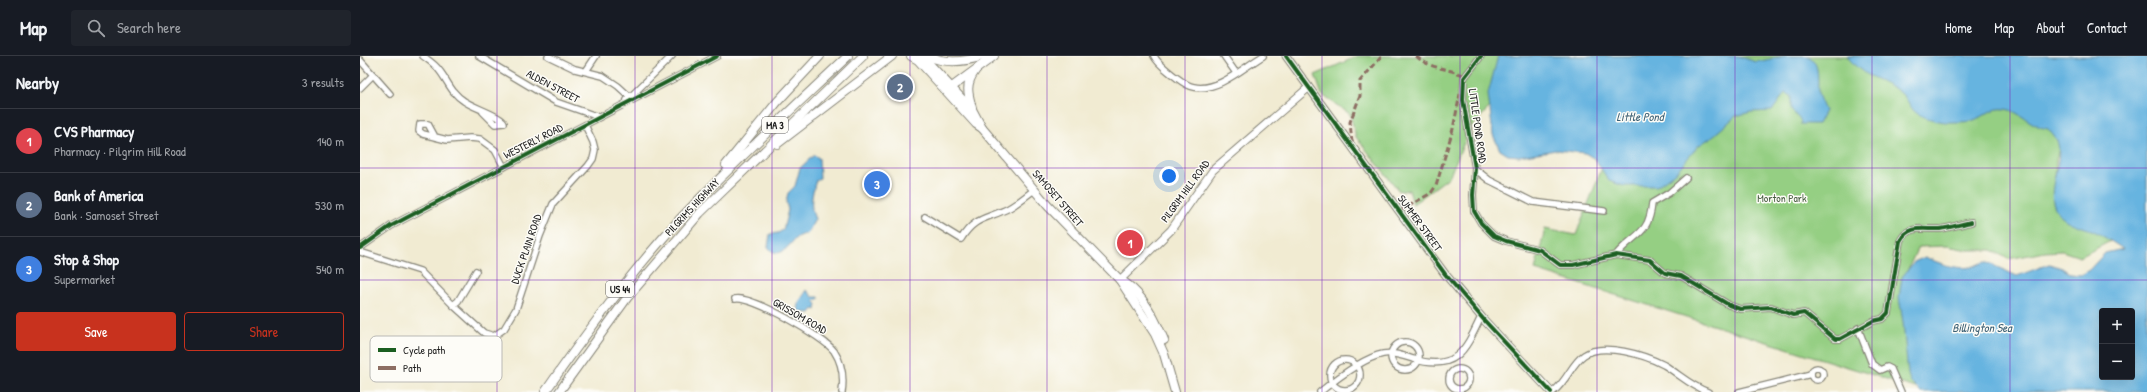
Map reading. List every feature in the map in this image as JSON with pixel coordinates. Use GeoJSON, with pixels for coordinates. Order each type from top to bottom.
{"type":"FeatureCollection","features":[{"type":"Feature","properties":{"kind":"highway","name":"US 44"},"geometry":{"type":"LineString","coordinates":[[704,194],[713,178],[733,158],[778,101],[820,56]]}},
{"type":"Feature","properties":{"kind":"highway","name":"PILGRIMS HIGHWAY"},"geometry":{"type":"LineString","coordinates":[[545,392],[620,289],[704,194],[848,56]]}},
{"type":"Feature","properties":{"kind":"highway","name":"PILGRIMS HIGHWAY"},"geometry":{"type":"LineString","coordinates":[[559,392],[603,329],[649,271],[700,213],[863,56]]}},
{"type":"Feature","properties":{"kind":"highway"},"geometry":{"type":"LineString","coordinates":[[743,170],[892,56]]}},
{"type":"Feature","properties":{"kind":"highway"},"geometry":{"type":"LineString","coordinates":[[928,56],[940,60],[958,61],[983,56]]}},
{"type":"Feature","properties":{"kind":"highway"},"geometry":{"type":"LineString","coordinates":[[949,89],[994,56]]}},
{"type":"Feature","properties":{"kind":"highway","name":"SAMOSET STREET"},"geometry":{"type":"LineString","coordinates":[[916,57],[973,111],[982,128],[1052,211],[1120,280],[1155,334],[1164,354],[1175,392]]}},
{"type":"Feature","properties":{"kind":"highway"},"geometry":{"type":"LineString","coordinates":[[973,111],[968,95],[968,86],[972,76],[980,66]]}},
{"type":"Feature","properties":{"kind":"highway","name":"SAMOSET STREET"},"geometry":{"type":"LineString","coordinates":[[949,89],[976,124],[982,128]]}},
{"type":"Feature","properties":{"kind":"highway","name":"SAMOSET STREET"},"geometry":{"type":"LineString","coordinates":[[1120,280],[1129,284],[1154,319],[1166,346],[1179,392]]}},
{"type":"Feature","properties":{"kind":"main road","name":"SUMMER STREET"},"geometry":{"type":"LineString","coordinates":[[1286,56],[1445,274],[1481,318],[1552,392]]}},
{"type":"Feature","properties":{"kind":"main road","name":"PILGRIM HILL ROAD"},"geometry":{"type":"LineString","coordinates":[[1120,280],[1171,230],[1213,170],[1308,88]]}},
{"type":"Feature","properties":{"kind":"street"},"geometry":{"type":"LineString","coordinates":[[423,56],[439,70],[451,90],[457,96],[483,112]]}},
{"type":"Feature","properties":{"kind":"street","name":"ALDEN STREET"},"geometry":{"type":"LineString","coordinates":[[479,56],[556,102],[599,117]]}},
{"type":"Feature","properties":{"kind":"street"},"geometry":{"type":"LineString","coordinates":[[548,56],[566,65],[603,76],[618,86],[630,97]]}},
{"type":"Feature","properties":{"kind":"street"},"geometry":{"type":"LineString","coordinates":[[586,71],[596,56]]}},
{"type":"Feature","properties":{"kind":"street"},"geometry":{"type":"LineString","coordinates":[[621,105],[672,56]]}},
{"type":"Feature","properties":{"kind":"street","name":"WESTERLY ROAD"},"geometry":{"type":"LineString","coordinates":[[360,248],[391,226],[717,56]]}},
{"type":"Feature","properties":{"kind":"street"},"geometry":{"type":"LineString","coordinates":[[1154,56],[1162,66],[1184,83],[1195,88],[1210,86],[1236,73],[1263,56]]}},
{"type":"Feature","properties":{"kind":"street"},"geometry":{"type":"LineString","coordinates":[[1224,56],[1236,73]]}},
{"type":"Feature","properties":{"kind":"street","name":"LITTLE POND ROAD"},"geometry":{"type":"LineString","coordinates":[[1481,56],[1466,73],[1463,83],[1463,100],[1475,169],[1473,195],[1474,211],[1481,223],[1494,236],[1506,241],[1540,250],[1556,262],[1567,266],[1616,255],[1650,260],[1665,273],[1681,276],[1729,305],[1740,309],[1771,307],[1793,314],[1804,313],[1835,339],[1844,337],[1858,328],[1882,319],[1888,313],[1903,236],[1910,230],[1916,228],[1941,229],[1971,222]]}},
{"type":"Feature","properties":{"kind":"street"},"geometry":{"type":"LineString","coordinates":[[360,60],[390,94]]}},
{"type":"Feature","properties":{"kind":"street"},"geometry":{"type":"LineString","coordinates":[[360,88],[373,75]]}},
{"type":"Feature","properties":{"kind":"street","name":"DUCK PLAIN ROAD"},"geometry":{"type":"LineString","coordinates":[[453,305],[487,334],[494,336],[504,329],[516,309],[550,210],[588,166],[594,156],[593,142],[585,124]]}},
{"type":"Feature","properties":{"kind":"street"},"geometry":{"type":"LineString","coordinates":[[434,135],[447,140],[470,138],[480,139],[495,150],[504,166]]}},
{"type":"Feature","properties":{"kind":"street"},"geometry":{"type":"LineString","coordinates":[[1475,169],[1489,180],[1532,202],[1604,211]]}},
{"type":"Feature","properties":{"kind":"street"},"geometry":{"type":"LineString","coordinates":[[1616,255],[1623,246],[1645,228],[1650,217],[1652,204],[1669,193],[1686,178]]}},
{"type":"Feature","properties":{"kind":"street"},"geometry":{"type":"LineString","coordinates":[[925,217],[961,239],[973,223],[980,218],[1010,207],[1034,190]]}},
{"type":"Feature","properties":{"kind":"street"},"geometry":{"type":"LineString","coordinates":[[360,252],[420,271],[453,305],[460,297],[476,271]]}},
{"type":"Feature","properties":{"kind":"street","name":"GRISSOM ROAD"},"geometry":{"type":"LineString","coordinates":[[736,299],[745,299],[760,305],[822,340],[838,358],[842,372],[842,392]]}},
{"type":"Feature","properties":{"kind":"street"},"geometry":{"type":"LineString","coordinates":[[1320,392],[1358,366],[1376,356],[1390,354],[1434,363],[1449,360],[1464,350],[1481,318]]}},
{"type":"Feature","properties":{"kind":"street"},"geometry":{"type":"LineString","coordinates":[[1858,328],[1872,364],[1880,370],[1887,367],[1891,369],[1901,392]]}},
{"type":"Feature","properties":{"kind":"street"},"geometry":{"type":"LineString","coordinates":[[1406,342],[1417,348],[1418,360],[1413,368],[1403,370],[1392,364],[1390,354],[1394,346],[1406,342]]}},
{"type":"Feature","properties":{"kind":"street"},"geometry":{"type":"LineString","coordinates":[[1552,392],[1566,380],[1579,359],[1593,350],[1605,348],[1657,362],[1690,384],[1708,392]]}},
{"type":"Feature","properties":{"kind":"street"},"geometry":{"type":"LineString","coordinates":[[1348,360],[1358,366],[1360,380],[1353,389],[1341,390],[1332,383],[1330,372],[1337,362],[1348,360]]}},
{"type":"Feature","properties":{"kind":"street"},"geometry":{"type":"LineString","coordinates":[[1449,360],[1454,370]]}},
{"type":"Feature","properties":{"kind":"street"},"geometry":{"type":"LineString","coordinates":[[1739,392],[1811,374]]}},
{"type":"Feature","properties":{"kind":"green space","name":"Morton Park"},"geometry":{"type":"Polygon","coordinates":[[[1358,56],[1870,56],[2019,93],[2061,140],[2056,160],[2055,179],[2120,236],[2080,257],[2062,251],[2045,252],[2008,259],[1992,250],[1968,250],[1947,246],[1918,247],[1908,269],[1906,296],[1925,391],[1535,270],[1545,229],[1576,235],[1605,160],[1490,107],[1471,127],[1449,177],[1413,204],[1409,190],[1399,191],[1356,137],[1350,114],[1322,95],[1315,75],[1358,56]]]}},
{"type":"Feature","properties":{"kind":"water","name":"Little Pond"},"geometry":{"type":"Polygon","coordinates":[[[1498,56],[1738,56],[1756,62],[1785,56],[1808,56],[1815,63],[1817,68],[1818,93],[1825,111],[1818,124],[1800,124],[1801,121],[1791,110],[1791,96],[1785,93],[1772,111],[1751,112],[1736,116],[1713,136],[1698,146],[1676,172],[1657,186],[1624,186],[1609,181],[1595,159],[1585,153],[1556,150],[1519,156],[1508,155],[1500,150],[1493,135],[1488,94],[1498,56]]]}},
{"type":"Feature","properties":{"kind":"water","name":"Billington Sea"},"geometry":{"type":"Polygon","coordinates":[[[1847,56],[2147,56],[2147,392],[1921,392],[1910,381],[1899,298],[1902,277],[1914,262],[1925,257],[1936,262],[1959,268],[1965,268],[1986,262],[2017,276],[2049,264],[2062,268],[2071,274],[2080,275],[2089,270],[2105,253],[2123,249],[2094,231],[2065,220],[2058,213],[2053,203],[2052,192],[2059,148],[2056,138],[2048,129],[2042,128],[2015,112],[2005,109],[1996,109],[1967,122],[1945,122],[1926,118],[1915,112],[1905,97],[1896,89],[1861,70],[1847,56]]]}},
{"type":"Feature","properties":{"kind":"water"},"geometry":{"type":"Polygon","coordinates":[[[814,155],[819,158],[820,178],[816,180],[813,190],[812,209],[815,219],[808,233],[797,237],[784,250],[776,253],[768,247],[770,234],[778,233],[783,230],[788,210],[786,202],[788,193],[795,186],[800,168],[814,155]]]}},
{"type":"Feature","properties":{"kind":"water"},"geometry":{"type":"Polygon","coordinates":[[[807,290],[813,297],[819,297],[819,299],[814,301],[817,304],[816,310],[813,309],[810,313],[799,312],[799,303],[807,290]]]}},
{"type":"Feature","properties":{"kind":"marked path"},"geometry":{"type":"LineString","coordinates":[[1352,143],[1350,122],[1360,96],[1360,81],[1382,56]]}},
{"type":"Feature","properties":{"kind":"marked path"},"geometry":{"type":"LineString","coordinates":[[1416,56],[1433,66],[1465,76]]}},
{"type":"Feature","properties":{"kind":"marked path"},"geometry":{"type":"LineString","coordinates":[[1400,211],[1431,193],[1436,186],[1453,129],[1460,94]]}},
{"type":"Feature","properties":{"kind":"cycle path"},"geometry":{"type":"LineString","coordinates":[[360,248],[391,226],[717,56]]}},
{"type":"Feature","properties":{"kind":"cycle path"},"geometry":{"type":"LineString","coordinates":[[1286,56],[1445,274],[1484,320],[1551,392]]}},
{"type":"Feature","properties":{"kind":"cycle path"},"geometry":{"type":"LineString","coordinates":[[1481,56],[1464,78],[1463,100],[1475,168],[1473,195],[1474,211],[1481,223],[1494,236],[1506,241],[1540,250],[1560,265],[1573,265],[1616,255],[1650,260],[1665,273],[1681,276],[1729,305],[1740,309],[1771,307],[1793,315],[1804,313],[1835,339],[1840,339],[1873,321],[1882,319],[1888,313],[1900,241],[1908,232],[1917,229],[1940,229],[1971,222]]}},
{"type":"Feature","properties":{"kind":"place","name":"Bank of America"},"geometry":{"type":"Point","coordinates":[900,87]}},
{"type":"Feature","properties":{"kind":"place","name":"Stop & Shop"},"geometry":{"type":"Point","coordinates":[877,184]}},
{"type":"Feature","properties":{"kind":"place","name":"CVS Pharmacy"},"geometry":{"type":"Point","coordinates":[1130,243]}}]}
